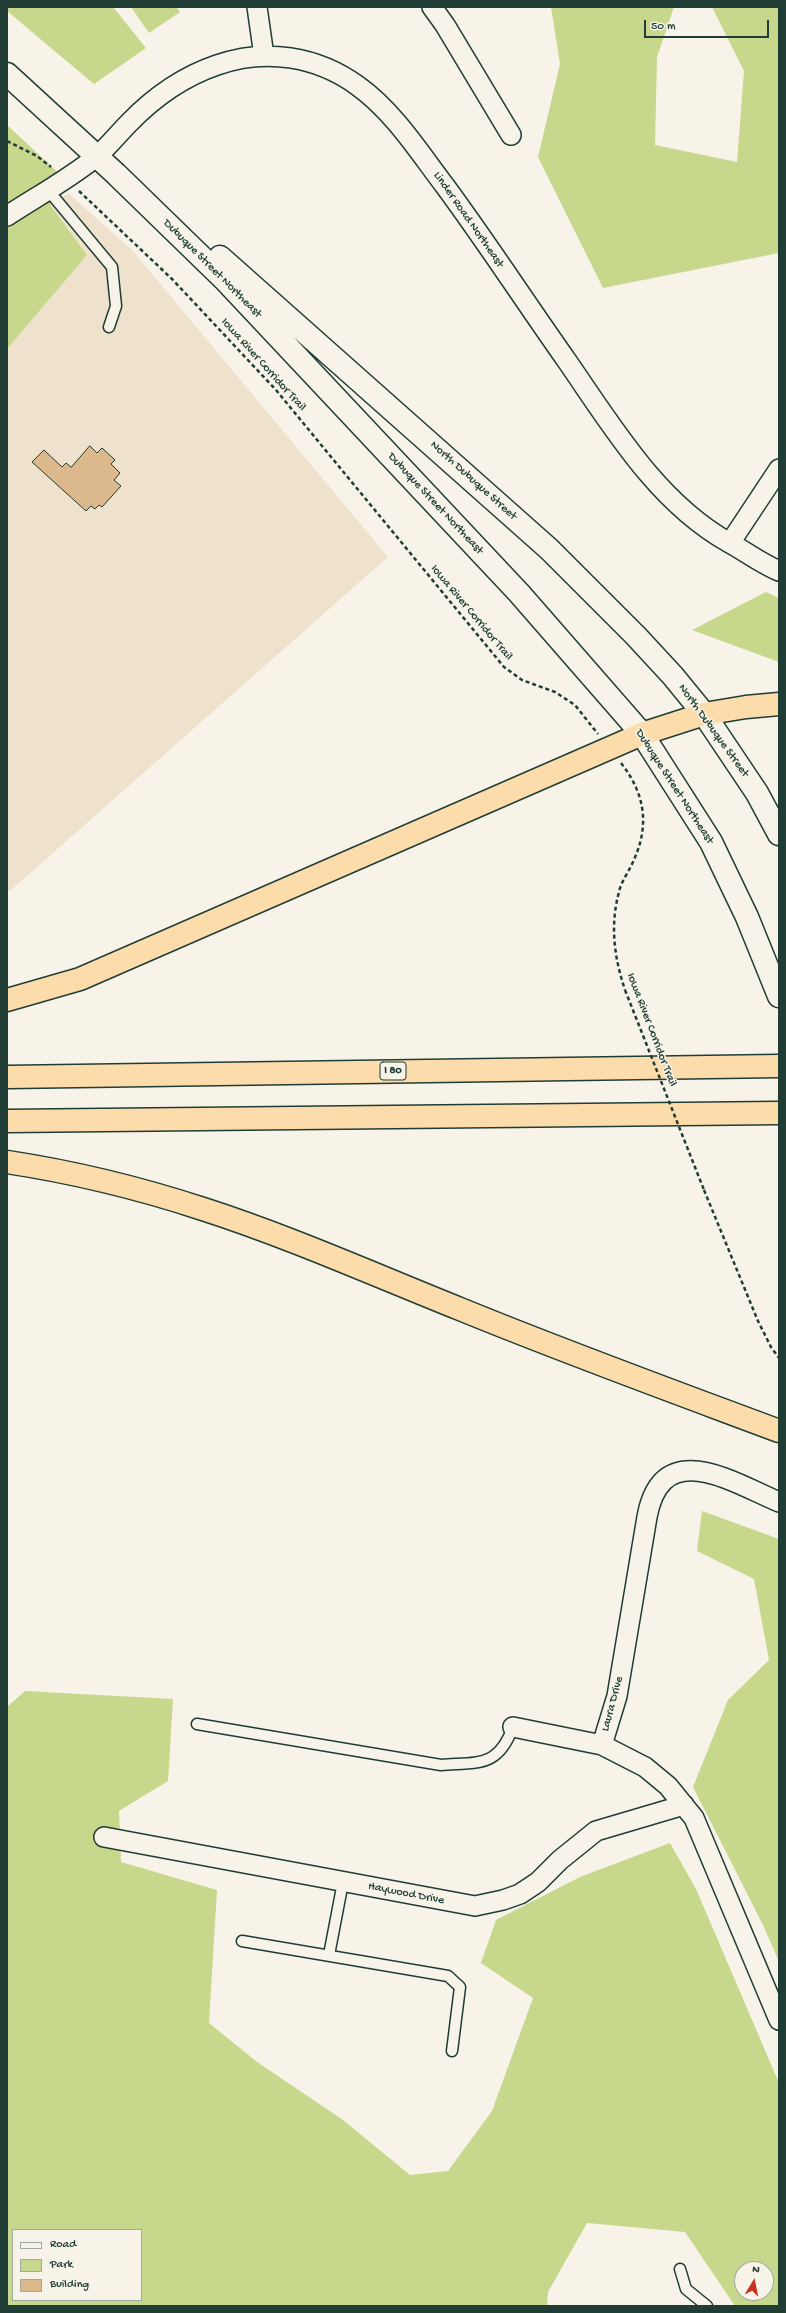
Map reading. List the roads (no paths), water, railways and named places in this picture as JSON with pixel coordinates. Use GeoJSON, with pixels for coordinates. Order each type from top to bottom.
{"type":"FeatureCollection","features":[{"type":"Feature","properties":{"kind":"highway"},"geometry":{"type":"LineString","coordinates":[[7,1000],[80,979],[642,734],[704,714],[752,706],[779,704]]}},
{"type":"Feature","properties":{"kind":"highway","name":"I 80"},"geometry":{"type":"LineString","coordinates":[[7,1077],[779,1066]]}},
{"type":"Feature","properties":{"kind":"highway"},"geometry":{"type":"LineString","coordinates":[[7,1121],[779,1113]]}},
{"type":"Feature","properties":{"kind":"highway"},"geometry":{"type":"LineString","coordinates":[[7,1162],[122,1185],[204,1209],[294,1242],[544,1343],[779,1431]]}},
{"type":"Feature","properties":{"kind":"main road","name":"Dubuque Street Northeast"},"geometry":{"type":"LineString","coordinates":[[7,74],[97,156],[224,279],[519,593],[642,734],[711,842],[747,917],[778,992]]}},
{"type":"Feature","properties":{"kind":"main road","name":"North Dubuque Street"},"geometry":{"type":"LineString","coordinates":[[116,174],[232,266],[549,549],[636,636],[673,676],[704,714],[756,793],[779,834]]}},
{"type":"Feature","properties":{"kind":"street"},"geometry":{"type":"LineString","coordinates":[[257,7],[264,56]]}},
{"type":"Feature","properties":{"kind":"street"},"geometry":{"type":"LineString","coordinates":[[432,7],[445,25],[512,135]]}},
{"type":"Feature","properties":{"kind":"street","name":"Linder Road Northeast"},"geometry":{"type":"LineString","coordinates":[[7,216],[97,156],[149,103],[182,79],[219,64],[264,56],[302,59],[320,64],[343,75],[375,99],[405,132],[458,204],[613,427],[648,473],[690,516],[740,551],[779,571]]}},
{"type":"Feature","properties":{"kind":"street"},"geometry":{"type":"LineString","coordinates":[[730,543],[779,469]]}},
{"type":"Feature","properties":{"kind":"street","name":"Laura Drive"},"geometry":{"type":"LineString","coordinates":[[779,1502],[706,1471],[691,1469],[677,1472],[664,1480],[655,1491],[647,1517],[617,1696],[602,1745],[645,1767],[668,1786],[694,1818],[779,2020]]}},
{"type":"Feature","properties":{"kind":"street"},"geometry":{"type":"LineString","coordinates":[[513,1727],[602,1745]]}},
{"type":"Feature","properties":{"kind":"street","name":"Haywood Drive"},"geometry":{"type":"LineString","coordinates":[[104,1837],[474,1906],[503,1900],[520,1894],[538,1882],[560,1860],[596,1831],[684,1805]]}},
{"type":"Feature","properties":{"kind":"lane"},"geometry":{"type":"LineString","coordinates":[[48,190],[112,267],[116,306],[109,327]]}},
{"type":"Feature","properties":{"kind":"lane"},"geometry":{"type":"LineString","coordinates":[[197,1724],[441,1765],[480,1762],[495,1757],[506,1744],[513,1727]]}},
{"type":"Feature","properties":{"kind":"lane"},"geometry":{"type":"LineString","coordinates":[[329,1955],[343,1882]]}},
{"type":"Feature","properties":{"kind":"lane"},"geometry":{"type":"LineString","coordinates":[[242,1941],[448,1976],[460,1987],[452,2051]]}},
{"type":"Feature","properties":{"kind":"lane"},"geometry":{"type":"LineString","coordinates":[[680,2269],[686,2288],[707,2306]]}}]}
